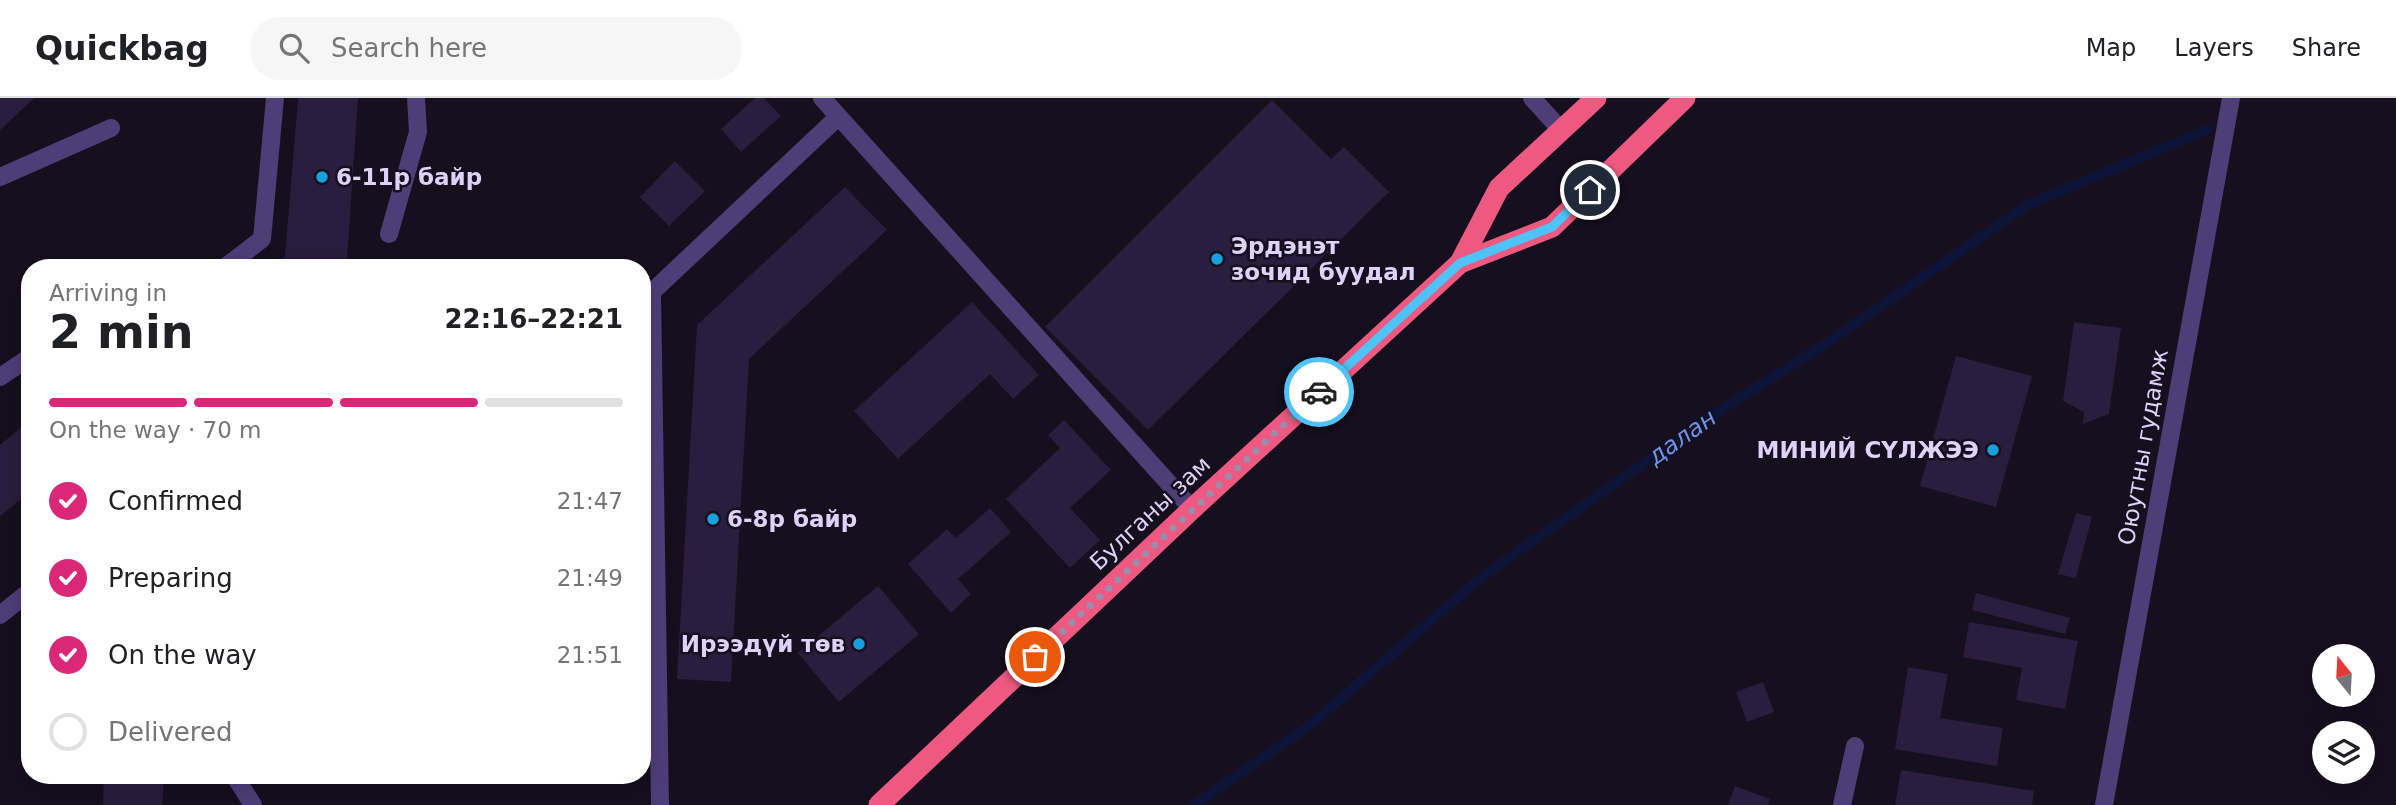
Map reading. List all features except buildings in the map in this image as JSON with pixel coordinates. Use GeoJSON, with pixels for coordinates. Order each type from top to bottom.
{"type":"FeatureCollection","features":[{"type":"Feature","properties":{"kind":"highway","name":"Булганы зам"},"geometry":{"type":"LineString","coordinates":[[879,805],[1192,509],[1460,263],[1499,188],[1596,98]]}},
{"type":"Feature","properties":{"kind":"highway","name":"Булганы зам"},"geometry":{"type":"LineString","coordinates":[[1460,263],[1552,227],[1685,98]]}},
{"type":"Feature","properties":{"kind":"street"},"geometry":{"type":"LineString","coordinates":[[236,259],[262,239],[275,98]]}},
{"type":"Feature","properties":{"kind":"street"},"geometry":{"type":"LineString","coordinates":[[390,234],[418,132],[416,98]]}},
{"type":"Feature","properties":{"kind":"street"},"geometry":{"type":"LineString","coordinates":[[822,98],[1192,509]]}},
{"type":"Feature","properties":{"kind":"street"},"geometry":{"type":"LineString","coordinates":[[1532,98],[1562,130]]}},
{"type":"Feature","properties":{"kind":"street","name":"Оюутны гудамж"},"geometry":{"type":"LineString","coordinates":[[2104,805],[2231,98]]}},
{"type":"Feature","properties":{"kind":"street"},"geometry":{"type":"LineString","coordinates":[[660,805],[652,292],[838,117]]}},
{"type":"Feature","properties":{"kind":"street"},"geometry":{"type":"LineString","coordinates":[[0,177],[111,128]]}},
{"type":"Feature","properties":{"kind":"street"},"geometry":{"type":"LineString","coordinates":[[0,377],[21,363]]}},
{"type":"Feature","properties":{"kind":"street"},"geometry":{"type":"LineString","coordinates":[[0,615],[21,598]]}},
{"type":"Feature","properties":{"kind":"street"},"geometry":{"type":"LineString","coordinates":[[1842,805],[1855,746]]}},
{"type":"Feature","properties":{"kind":"street"},"geometry":{"type":"LineString","coordinates":[[240,784],[253,805]]}},
{"type":"Feature","properties":{"kind":"waterway","name":"далан"},"geometry":{"type":"LineString","coordinates":[[1194,805],[1309,726],[1479,579],[1711,416],[1827,343],[2029,204],[2207,130]]}},
{"type":"Feature","properties":{"kind":"way so far"},"geometry":{"type":"LineString","coordinates":[[1035,657],[1319,392]]}},
{"type":"Feature","properties":{"kind":"place","name":"6-11р байр"},"geometry":{"type":"Point","coordinates":[322,177]}},
{"type":"Feature","properties":{"kind":"place","name":"Эрдэнэт зочид буудал"},"geometry":{"type":"Point","coordinates":[1217,259]}},
{"type":"Feature","properties":{"kind":"place","name":"МИНИЙ СҮЛЖЭЭ"},"geometry":{"type":"Point","coordinates":[1993,450]}},
{"type":"Feature","properties":{"kind":"place","name":"6-8р байр"},"geometry":{"type":"Point","coordinates":[713,519]}},
{"type":"Feature","properties":{"kind":"place","name":"Ирээдүй төв"},"geometry":{"type":"Point","coordinates":[859,644]}},
{"type":"Feature","properties":{"kind":"route"},"geometry":{"type":"LineString","coordinates":[[1319,392],[1460,263],[1552,227],[1590,190]]}}]}
